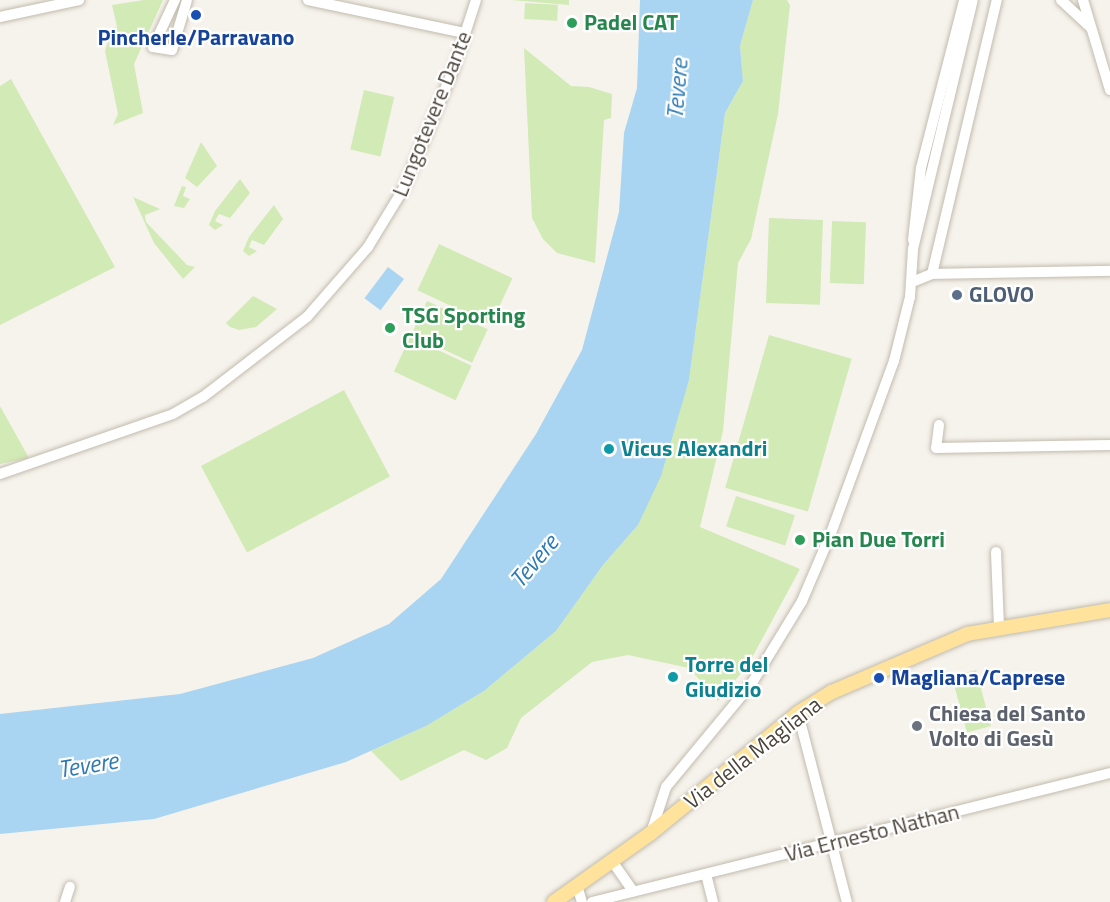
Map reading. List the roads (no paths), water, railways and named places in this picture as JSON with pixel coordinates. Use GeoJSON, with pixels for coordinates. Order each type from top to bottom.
{"type":"FeatureCollection","features":[{"type":"Feature","properties":{"kind":"main road","name":"Via della Magliana"},"geometry":{"type":"LineString","coordinates":[[554,902],[651,833],[798,713],[914,654],[999,626],[1110,610]]}},
{"type":"Feature","properties":{"kind":"street"},"geometry":{"type":"LineString","coordinates":[[0,17],[79,0]]}},
{"type":"Feature","properties":{"kind":"street"},"geometry":{"type":"LineString","coordinates":[[174,0],[153,47],[172,50],[187,0]]}},
{"type":"Feature","properties":{"kind":"street"},"geometry":{"type":"LineString","coordinates":[[308,0],[465,33]]}},
{"type":"Feature","properties":{"kind":"street","name":"Lungotevere Dante"},"geometry":{"type":"LineString","coordinates":[[0,474],[179,411],[247,365],[307,316],[368,247],[404,188],[476,0]]}},
{"type":"Feature","properties":{"kind":"street"},"geometry":{"type":"LineString","coordinates":[[651,833],[666,787],[748,689],[802,601],[889,378],[912,282],[918,182],[964,0]]}},
{"type":"Feature","properties":{"kind":"street"},"geometry":{"type":"LineString","coordinates":[[913,249],[973,0]]}},
{"type":"Feature","properties":{"kind":"street"},"geometry":{"type":"LineString","coordinates":[[932,274],[997,0]]}},
{"type":"Feature","properties":{"kind":"street"},"geometry":{"type":"LineString","coordinates":[[1061,0],[1091,28]]}},
{"type":"Feature","properties":{"kind":"street"},"geometry":{"type":"LineString","coordinates":[[1083,0],[1110,90]]}},
{"type":"Feature","properties":{"kind":"street"},"geometry":{"type":"LineString","coordinates":[[912,282],[932,274],[1110,271]]}},
{"type":"Feature","properties":{"kind":"street"},"geometry":{"type":"LineString","coordinates":[[939,425],[936,448],[1110,445]]}},
{"type":"Feature","properties":{"kind":"street"},"geometry":{"type":"LineString","coordinates":[[996,552],[999,626]]}},
{"type":"Feature","properties":{"kind":"street"},"geometry":{"type":"LineString","coordinates":[[798,713],[847,902]]}},
{"type":"Feature","properties":{"kind":"street","name":"Via Ernesto Nathan"},"geometry":{"type":"LineString","coordinates":[[592,902],[1110,773]]}},
{"type":"Feature","properties":{"kind":"street"},"geometry":{"type":"LineString","coordinates":[[612,861],[647,902]]}},
{"type":"Feature","properties":{"kind":"street"},"geometry":{"type":"LineString","coordinates":[[706,874],[713,902]]}},
{"type":"Feature","properties":{"kind":"street"},"geometry":{"type":"LineString","coordinates":[[577,885],[582,902]]}},
{"type":"Feature","properties":{"kind":"street"},"geometry":{"type":"LineString","coordinates":[[65,902],[70,886]]}},
{"type":"Feature","properties":{"kind":"water","name":"Tevere"},"geometry":{"type":"Polygon","coordinates":[[[640,0],[753,0],[740,46],[743,81],[725,113],[689,380],[661,476],[638,525],[603,565],[556,631],[484,691],[426,726],[346,762],[154,819],[0,834],[0,714],[180,694],[313,658],[389,624],[441,579],[536,434],[582,350],[619,212],[624,133],[637,88],[640,0]]]}},
{"type":"Feature","properties":{"kind":"water"},"geometry":{"type":"Polygon","coordinates":[[[388,267],[404,279],[381,310],[365,298],[388,267]]]}},
{"type":"Feature","properties":{"kind":"place","name":"Pincherle/Parravano"},"geometry":{"type":"Point","coordinates":[196,15]}},
{"type":"Feature","properties":{"kind":"place","name":"Padel CAT"},"geometry":{"type":"Point","coordinates":[572,23]}},
{"type":"Feature","properties":{"kind":"place","name":"GLOVO"},"geometry":{"type":"Point","coordinates":[957,295]}},
{"type":"Feature","properties":{"kind":"place","name":"TSG Sporting Club"},"geometry":{"type":"Point","coordinates":[390,328]}},
{"type":"Feature","properties":{"kind":"place","name":"Vicus Alexandri"},"geometry":{"type":"Point","coordinates":[609,449]}},
{"type":"Feature","properties":{"kind":"place","name":"Pian Due Torri"},"geometry":{"type":"Point","coordinates":[800,540]}},
{"type":"Feature","properties":{"kind":"place","name":"Torre del Giudizio"},"geometry":{"type":"Point","coordinates":[673,677]}},
{"type":"Feature","properties":{"kind":"place","name":"Magliana/Caprese"},"geometry":{"type":"Point","coordinates":[879,678]}},
{"type":"Feature","properties":{"kind":"place","name":"Chiesa del Santo Volto di Gesù"},"geometry":{"type":"Point","coordinates":[917,726]}}]}
